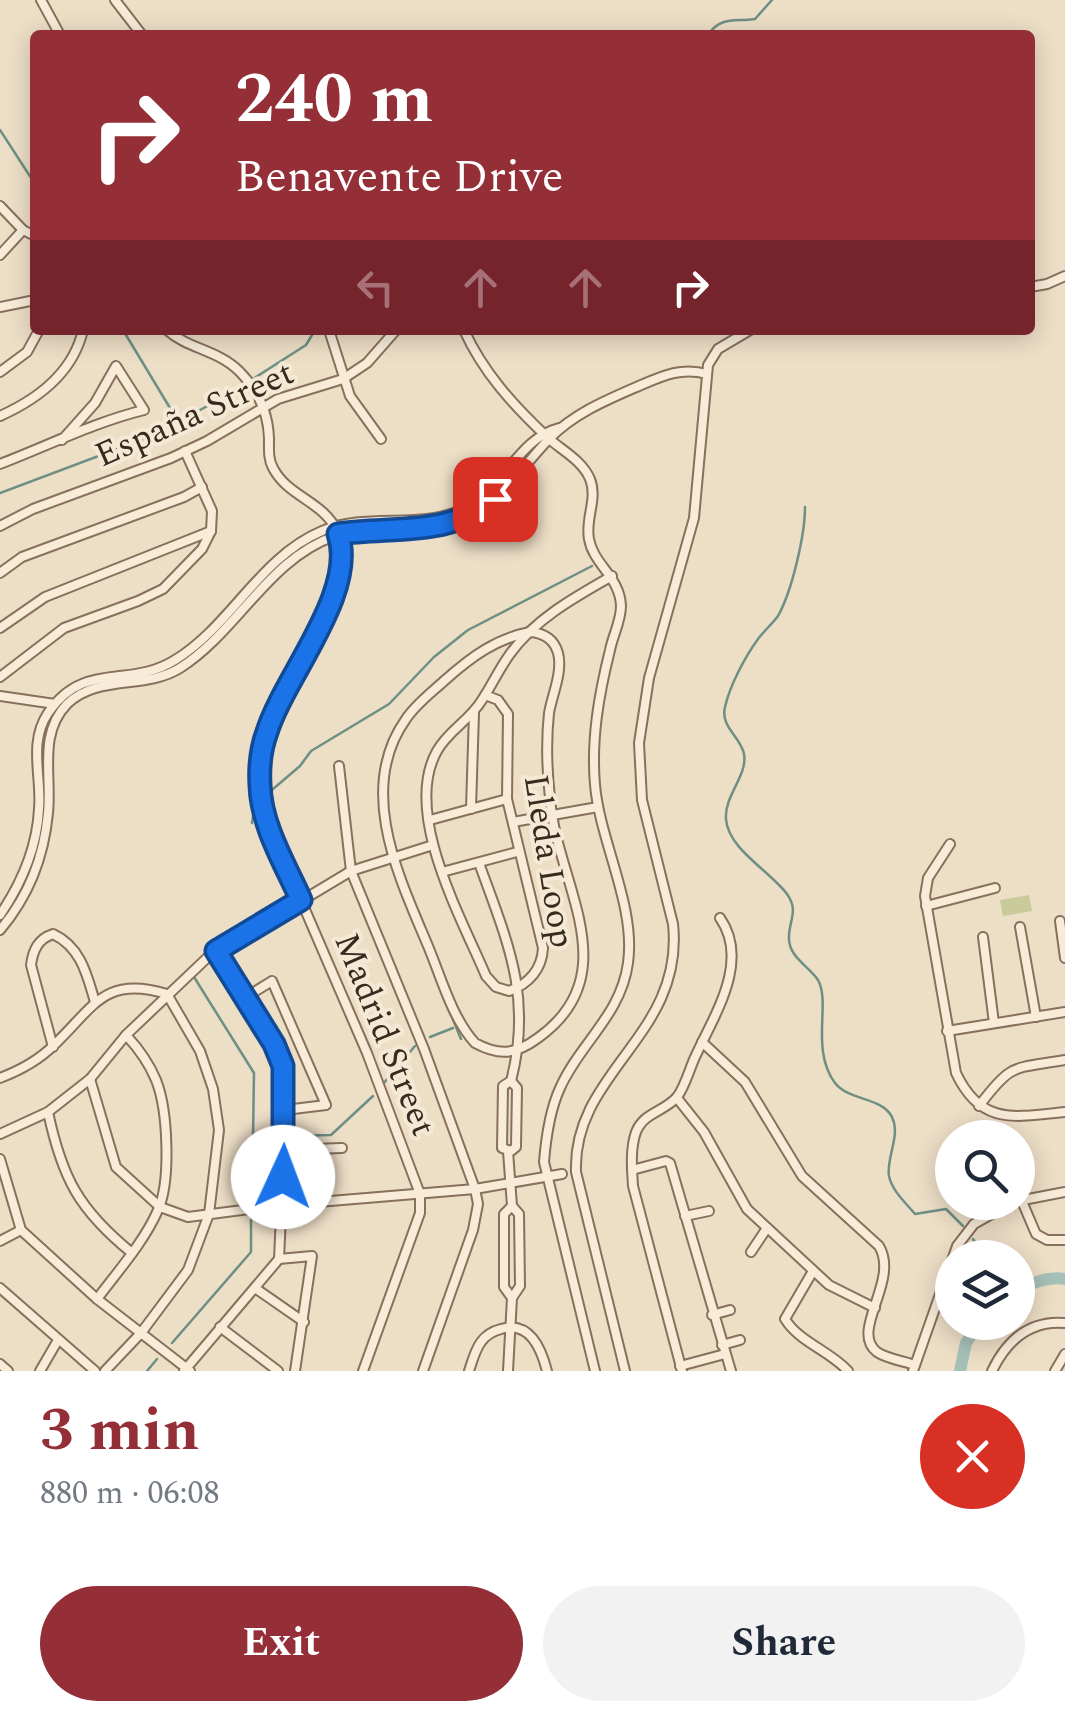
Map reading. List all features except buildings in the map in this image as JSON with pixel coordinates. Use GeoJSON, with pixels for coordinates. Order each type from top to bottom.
{"type":"FeatureCollection","features":[{"type":"Feature","properties":{"kind":"street"},"geometry":{"type":"LineString","coordinates":[[41,0],[57,30]]}},
{"type":"Feature","properties":{"kind":"street"},"geometry":{"type":"LineString","coordinates":[[115,0],[138,30]]}},
{"type":"Feature","properties":{"kind":"street"},"geometry":{"type":"LineString","coordinates":[[0,206],[30,234]]}},
{"type":"Feature","properties":{"kind":"street"},"geometry":{"type":"LineString","coordinates":[[0,255],[23,230]]}},
{"type":"Feature","properties":{"kind":"street"},"geometry":{"type":"LineString","coordinates":[[1035,287],[1065,276]]}},
{"type":"Feature","properties":{"kind":"street"},"geometry":{"type":"LineString","coordinates":[[2,317],[1,307],[30,301]]}},
{"type":"Feature","properties":{"kind":"street"},"geometry":{"type":"LineString","coordinates":[[0,372],[27,352],[37,335]]}},
{"type":"Feature","properties":{"kind":"street"},"geometry":{"type":"LineString","coordinates":[[0,416],[26,405],[64,372],[82,335]]}},
{"type":"Feature","properties":{"kind":"street"},"geometry":{"type":"LineString","coordinates":[[174,335],[184,343],[225,358],[250,382],[264,406],[271,466],[286,486],[319,507],[337,530]]}},
{"type":"Feature","properties":{"kind":"street"},"geometry":{"type":"LineString","coordinates":[[330,335],[343,379],[362,415],[381,439]]}},
{"type":"Feature","properties":{"kind":"street","name":"España Street"},"geometry":{"type":"LineString","coordinates":[[0,526],[33,509],[186,452],[264,406],[343,379],[367,364],[392,335]]}},
{"type":"Feature","properties":{"kind":"street"},"geometry":{"type":"LineString","coordinates":[[467,335],[484,369],[546,435],[580,464],[590,480],[594,498],[589,538],[596,556],[612,576],[621,604],[595,724],[594,771],[598,807],[628,928],[626,980],[615,1007],[559,1090],[546,1142],[546,1177],[594,1371]]}},
{"type":"Feature","properties":{"kind":"street"},"geometry":{"type":"LineString","coordinates":[[625,1371],[575,1157],[591,1106],[637,1042],[672,976],[673,924],[642,800],[639,743],[648,678],[694,518],[710,360],[718,349],[742,335]]}},
{"type":"Feature","properties":{"kind":"street"},"geometry":{"type":"LineString","coordinates":[[0,464],[144,410],[116,366],[95,403],[62,440]]}},
{"type":"Feature","properties":{"kind":"street"},"geometry":{"type":"LineString","coordinates":[[0,915],[21,877],[34,839],[39,810],[37,738],[55,704],[76,685],[90,679],[147,673],[179,658],[288,550],[364,520],[416,520],[455,513],[480,500],[546,435],[592,407],[666,375],[692,370],[707,374]]}},
{"type":"Feature","properties":{"kind":"street"},"geometry":{"type":"LineString","coordinates":[[0,677],[64,628],[152,596],[202,549],[211,531],[212,511],[186,452]]}},
{"type":"Feature","properties":{"kind":"street"},"geometry":{"type":"LineString","coordinates":[[0,574],[22,557],[202,487]]}},
{"type":"Feature","properties":{"kind":"street"},"geometry":{"type":"LineString","coordinates":[[0,930],[23,897],[42,853],[48,811],[50,733],[66,706],[78,695],[103,685],[138,683],[176,670],[205,649],[292,561],[337,530]]}},
{"type":"Feature","properties":{"kind":"street","name":"Madrid Street"},"geometry":{"type":"LineString","coordinates":[[337,530],[343,550],[342,572],[268,728],[260,768],[265,817],[367,1053],[420,1194]]}},
{"type":"Feature","properties":{"kind":"street"},"geometry":{"type":"LineString","coordinates":[[0,628],[44,597],[211,531]]}},
{"type":"Feature","properties":{"kind":"street"},"geometry":{"type":"LineString","coordinates":[[530,632],[581,593],[612,576]]}},
{"type":"Feature","properties":{"kind":"street"},"geometry":{"type":"LineString","coordinates":[[530,632],[554,642],[559,662],[548,729],[551,814],[580,926],[585,967],[580,986],[555,1024],[516,1052],[494,1052],[468,1036],[392,858],[382,786],[390,751],[417,705],[482,650],[500,639],[530,632]]}},
{"type":"Feature","properties":{"kind":"street","name":"Lleda Loop"},"geometry":{"type":"LineString","coordinates":[[485,695],[498,700],[508,714],[507,799],[544,953],[534,974],[518,988],[502,990],[489,981],[442,872],[433,845],[429,771],[437,750],[474,713],[510,653],[530,632]]}},
{"type":"Feature","properties":{"kind":"street"},"geometry":{"type":"LineString","coordinates":[[0,696],[55,704]]}},
{"type":"Feature","properties":{"kind":"street"},"geometry":{"type":"LineString","coordinates":[[471,810],[474,713]]}},
{"type":"Feature","properties":{"kind":"street"},"geometry":{"type":"LineString","coordinates":[[339,766],[351,872],[424,1050],[478,1204],[473,1230],[423,1371]]}},
{"type":"Feature","properties":{"kind":"street"},"geometry":{"type":"LineString","coordinates":[[430,820],[507,799]]}},
{"type":"Feature","properties":{"kind":"street"},"geometry":{"type":"LineString","coordinates":[[512,822],[598,807]]}},
{"type":"Feature","properties":{"kind":"street"},"geometry":{"type":"LineString","coordinates":[[950,844],[928,878],[926,906],[956,1073],[966,1094],[994,1114],[1015,1117],[1065,1112]]}},
{"type":"Feature","properties":{"kind":"street"},"geometry":{"type":"LineString","coordinates":[[0,1134],[48,1112],[90,1079],[166,994],[216,951],[351,872],[433,845]]}},
{"type":"Feature","properties":{"kind":"street"},"geometry":{"type":"LineString","coordinates":[[442,872],[518,852]]}},
{"type":"Feature","properties":{"kind":"street"},"geometry":{"type":"LineString","coordinates":[[479,863],[510,948],[521,999],[511,1081],[503,1086],[502,1149],[508,1151],[516,1147],[517,1088],[511,1081]]}},
{"type":"Feature","properties":{"kind":"street"},"geometry":{"type":"LineString","coordinates":[[926,906],[996,888]]}},
{"type":"Feature","properties":{"kind":"street"},"geometry":{"type":"LineString","coordinates":[[720,918],[730,932],[731,967],[722,1002],[676,1098],[646,1117],[636,1131],[632,1170],[682,1368],[740,1340]]}},
{"type":"Feature","properties":{"kind":"street"},"geometry":{"type":"LineString","coordinates":[[1060,921],[1065,958]]}},
{"type":"Feature","properties":{"kind":"street"},"geometry":{"type":"LineString","coordinates":[[1020,927],[1036,1016]]}},
{"type":"Feature","properties":{"kind":"street"},"geometry":{"type":"LineString","coordinates":[[53,1047],[31,965],[33,954],[46,936],[54,934],[73,948],[82,961],[95,1002]]}},
{"type":"Feature","properties":{"kind":"street"},"geometry":{"type":"LineString","coordinates":[[983,937],[994,1023]]}},
{"type":"Feature","properties":{"kind":"street"},"geometry":{"type":"LineString","coordinates":[[0,1159],[21,1230],[96,1299],[187,1370],[279,1258],[283,1066],[274,1044],[216,951]]}},
{"type":"Feature","properties":{"kind":"street"},"geometry":{"type":"LineString","coordinates":[[246,998],[272,981],[326,1105],[284,1110]]}},
{"type":"Feature","properties":{"kind":"street"},"geometry":{"type":"LineString","coordinates":[[0,1065],[2,1078],[32,1064],[95,1002],[135,986],[166,994],[192,1036],[213,1089],[219,1130],[209,1214],[188,1270],[141,1333],[105,1371]]}},
{"type":"Feature","properties":{"kind":"street"},"geometry":{"type":"LineString","coordinates":[[947,1031],[1065,1012]]}},
{"type":"Feature","properties":{"kind":"street"},"geometry":{"type":"LineString","coordinates":[[96,1299],[160,1208],[166,1161],[158,1084],[144,1056],[126,1035]]}},
{"type":"Feature","properties":{"kind":"street"},"geometry":{"type":"LineString","coordinates":[[702,1042],[745,1082],[802,1176],[879,1246],[885,1256],[885,1272],[866,1331],[876,1351],[914,1368],[957,1246],[981,1220]]}},
{"type":"Feature","properties":{"kind":"street"},"geometry":{"type":"LineString","coordinates":[[979,1106],[1003,1074],[1012,1069],[1065,1060]]}},
{"type":"Feature","properties":{"kind":"street"},"geometry":{"type":"LineString","coordinates":[[90,1079],[116,1166],[160,1208],[188,1216],[282,1204],[475,1189],[562,1174]]}},
{"type":"Feature","properties":{"kind":"street"},"geometry":{"type":"LineString","coordinates":[[676,1098],[704,1132],[743,1204],[844,1295],[875,1308]]}},
{"type":"Feature","properties":{"kind":"street"},"geometry":{"type":"LineString","coordinates":[[48,1112],[59,1162],[78,1196],[104,1230],[132,1253]]}},
{"type":"Feature","properties":{"kind":"street"},"geometry":{"type":"LineString","coordinates":[[284,1150],[342,1148]]}},
{"type":"Feature","properties":{"kind":"street"},"geometry":{"type":"LineString","coordinates":[[508,1151],[512,1206],[518,1214],[520,1286],[512,1298],[508,1371]]}},
{"type":"Feature","properties":{"kind":"street"},"geometry":{"type":"LineString","coordinates":[[632,1170],[670,1163],[731,1371]]}},
{"type":"Feature","properties":{"kind":"street"},"geometry":{"type":"LineString","coordinates":[[1035,1198],[1065,1192]]}},
{"type":"Feature","properties":{"kind":"street"},"geometry":{"type":"LineString","coordinates":[[364,1371],[420,1213],[420,1194]]}},
{"type":"Feature","properties":{"kind":"street"},"geometry":{"type":"LineString","coordinates":[[512,1206],[504,1214],[504,1287],[512,1298]]}},
{"type":"Feature","properties":{"kind":"street"},"geometry":{"type":"LineString","coordinates":[[685,1216],[709,1211]]}},
{"type":"Feature","properties":{"kind":"street"},"geometry":{"type":"LineString","coordinates":[[1028,1220],[1044,1239],[1065,1240]]}},
{"type":"Feature","properties":{"kind":"street"},"geometry":{"type":"LineString","coordinates":[[751,1252],[766,1228]]}},
{"type":"Feature","properties":{"kind":"street"},"geometry":{"type":"LineString","coordinates":[[0,1242],[21,1230]]}},
{"type":"Feature","properties":{"kind":"street"},"geometry":{"type":"LineString","coordinates":[[279,1258],[312,1256],[294,1371]]}},
{"type":"Feature","properties":{"kind":"street"},"geometry":{"type":"LineString","coordinates":[[814,1271],[786,1320],[791,1328],[834,1356],[848,1371]]}},
{"type":"Feature","properties":{"kind":"street"},"geometry":{"type":"LineString","coordinates":[[0,1288],[95,1371]]}},
{"type":"Feature","properties":{"kind":"street"},"geometry":{"type":"LineString","coordinates":[[254,1288],[304,1322]]}},
{"type":"Feature","properties":{"kind":"street"},"geometry":{"type":"LineString","coordinates":[[712,1315],[730,1310]]}},
{"type":"Feature","properties":{"kind":"street"},"geometry":{"type":"LineString","coordinates":[[992,1371],[1007,1346],[1028,1329],[1049,1322],[1065,1323]]}},
{"type":"Feature","properties":{"kind":"street"},"geometry":{"type":"LineString","coordinates":[[220,1327],[278,1371]]}},
{"type":"Feature","properties":{"kind":"street"},"geometry":{"type":"LineString","coordinates":[[468,1371],[480,1342],[495,1330],[510,1327],[520,1328],[536,1341],[547,1371]]}},
{"type":"Feature","properties":{"kind":"street"},"geometry":{"type":"LineString","coordinates":[[40,1371],[58,1340]]}},
{"type":"Feature","properties":{"kind":"street"},"geometry":{"type":"LineString","coordinates":[[1055,1371],[1065,1354]]}},
{"type":"Feature","properties":{"kind":"street"},"geometry":{"type":"LineString","coordinates":[[0,1364],[8,1371]]}},
{"type":"Feature","properties":{"kind":"green space"},"geometry":{"type":"Polygon","coordinates":[[[1029,895],[1032,911],[1003,916],[1000,900],[1029,895]]]}},
{"type":"Feature","properties":{"kind":"waterway"},"geometry":{"type":"LineString","coordinates":[[712,30],[723,22],[755,19],[772,0]]}},
{"type":"Feature","properties":{"kind":"waterway"},"geometry":{"type":"LineString","coordinates":[[0,130],[30,176]]}},
{"type":"Feature","properties":{"kind":"waterway"},"geometry":{"type":"LineString","coordinates":[[126,335],[179,423]]}},
{"type":"Feature","properties":{"kind":"waterway"},"geometry":{"type":"LineString","coordinates":[[253,379],[306,345],[312,335]]}},
{"type":"Feature","properties":{"kind":"waterway"},"geometry":{"type":"LineString","coordinates":[[0,493],[157,434],[245,385]]}},
{"type":"Feature","properties":{"kind":"waterway"},"geometry":{"type":"LineString","coordinates":[[805,507],[797,563],[783,605],[743,663],[725,707],[725,720],[744,754],[740,778],[726,810],[728,830],[791,900],[790,944],[795,956],[818,980],[823,1001],[824,1056],[835,1083],[848,1093],[881,1106],[892,1117],[895,1131],[889,1176],[893,1187],[915,1214],[946,1209],[963,1226]]}},
{"type":"Feature","properties":{"kind":"waterway"},"geometry":{"type":"LineString","coordinates":[[266,795],[300,766],[311,751],[389,704],[434,657],[468,630],[592,566]]}},
{"type":"Feature","properties":{"kind":"waterway"},"geometry":{"type":"LineString","coordinates":[[252,823],[255,803]]}},
{"type":"Feature","properties":{"kind":"waterway"},"geometry":{"type":"LineString","coordinates":[[194,977],[254,1073],[252,1203]]}},
{"type":"Feature","properties":{"kind":"waterway"},"geometry":{"type":"LineString","coordinates":[[449,1010],[461,1039]]}},
{"type":"Feature","properties":{"kind":"waterway"},"geometry":{"type":"LineString","coordinates":[[430,1037],[453,1028]]}},
{"type":"Feature","properties":{"kind":"waterway"},"geometry":{"type":"LineString","coordinates":[[383,1084],[415,1046]]}},
{"type":"Feature","properties":{"kind":"waterway"},"geometry":{"type":"LineString","coordinates":[[255,1137],[331,1135],[373,1096]]}},
{"type":"Feature","properties":{"kind":"waterway"},"geometry":{"type":"LineString","coordinates":[[172,1343],[251,1252],[251,1220]]}},
{"type":"Feature","properties":{"kind":"waterway"},"geometry":{"type":"LineString","coordinates":[[1035,1283],[1065,1279]]}},
{"type":"Feature","properties":{"kind":"waterway"},"geometry":{"type":"LineString","coordinates":[[960,1371],[968,1340]]}},
{"type":"Feature","properties":{"kind":"waterway"},"geometry":{"type":"LineString","coordinates":[[147,1371],[157,1359]]}},
{"type":"Feature","properties":{"kind":"route"},"geometry":{"type":"LineString","coordinates":[[283,1177],[283,1066],[274,1044],[216,951],[301,900],[265,817],[260,788],[265,737],[342,572],[343,550],[338,534],[447,526],[472,516],[495,499]]}}]}
